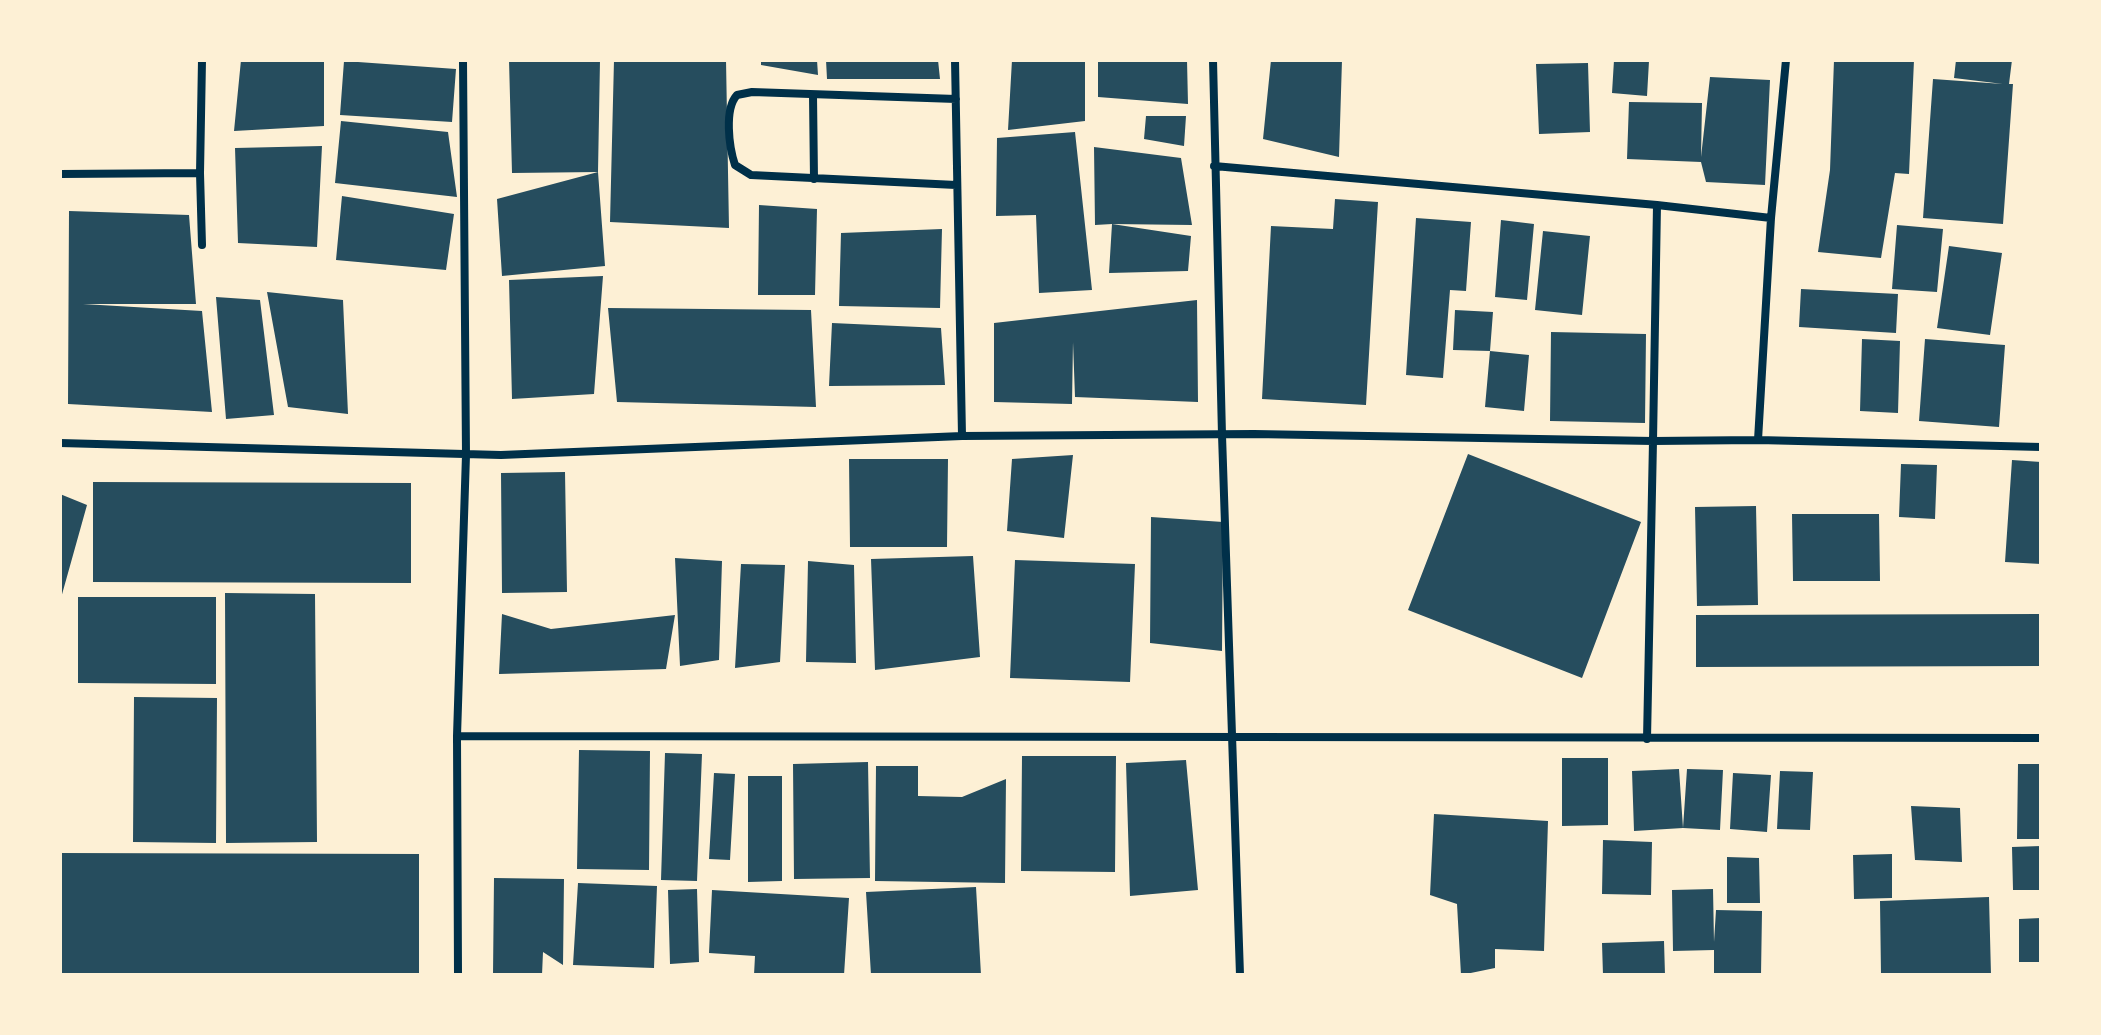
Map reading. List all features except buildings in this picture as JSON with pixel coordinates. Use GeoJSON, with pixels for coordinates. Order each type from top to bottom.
{"type":"FeatureCollection","features":[{"type":"Feature","properties":{"kind":"street"},"geometry":{"type":"LineString","coordinates":[[202,60],[202,245]]}},
{"type":"Feature","properties":{"kind":"street"},"geometry":{"type":"LineString","coordinates":[[458,975],[457,736],[466,455],[463,60]]}},
{"type":"Feature","properties":{"kind":"street"},"geometry":{"type":"LineString","coordinates":[[955,60],[962,436]]}},
{"type":"Feature","properties":{"kind":"street"},"geometry":{"type":"LineString","coordinates":[[1213,60],[1240,975]]}},
{"type":"Feature","properties":{"kind":"street"},"geometry":{"type":"LineString","coordinates":[[1758,440],[1771,218],[1786,60]]}},
{"type":"Feature","properties":{"kind":"street"},"geometry":{"type":"LineString","coordinates":[[956,99],[752,92],[737,95],[730,108],[735,165],[751,175],[956,185]]}},
{"type":"Feature","properties":{"kind":"street"},"geometry":{"type":"LineString","coordinates":[[813,95],[814,179]]}},
{"type":"Feature","properties":{"kind":"street"},"geometry":{"type":"LineString","coordinates":[[1214,166],[1771,218]]}},
{"type":"Feature","properties":{"kind":"street"},"geometry":{"type":"LineString","coordinates":[[60,174],[200,173]]}},
{"type":"Feature","properties":{"kind":"street"},"geometry":{"type":"LineString","coordinates":[[1647,739],[1657,205]]}},
{"type":"Feature","properties":{"kind":"street"},"geometry":{"type":"LineString","coordinates":[[60,443],[466,455],[962,436],[1758,440],[2041,447]]}},
{"type":"Feature","properties":{"kind":"street"},"geometry":{"type":"LineString","coordinates":[[457,736],[2041,738]]}}]}
